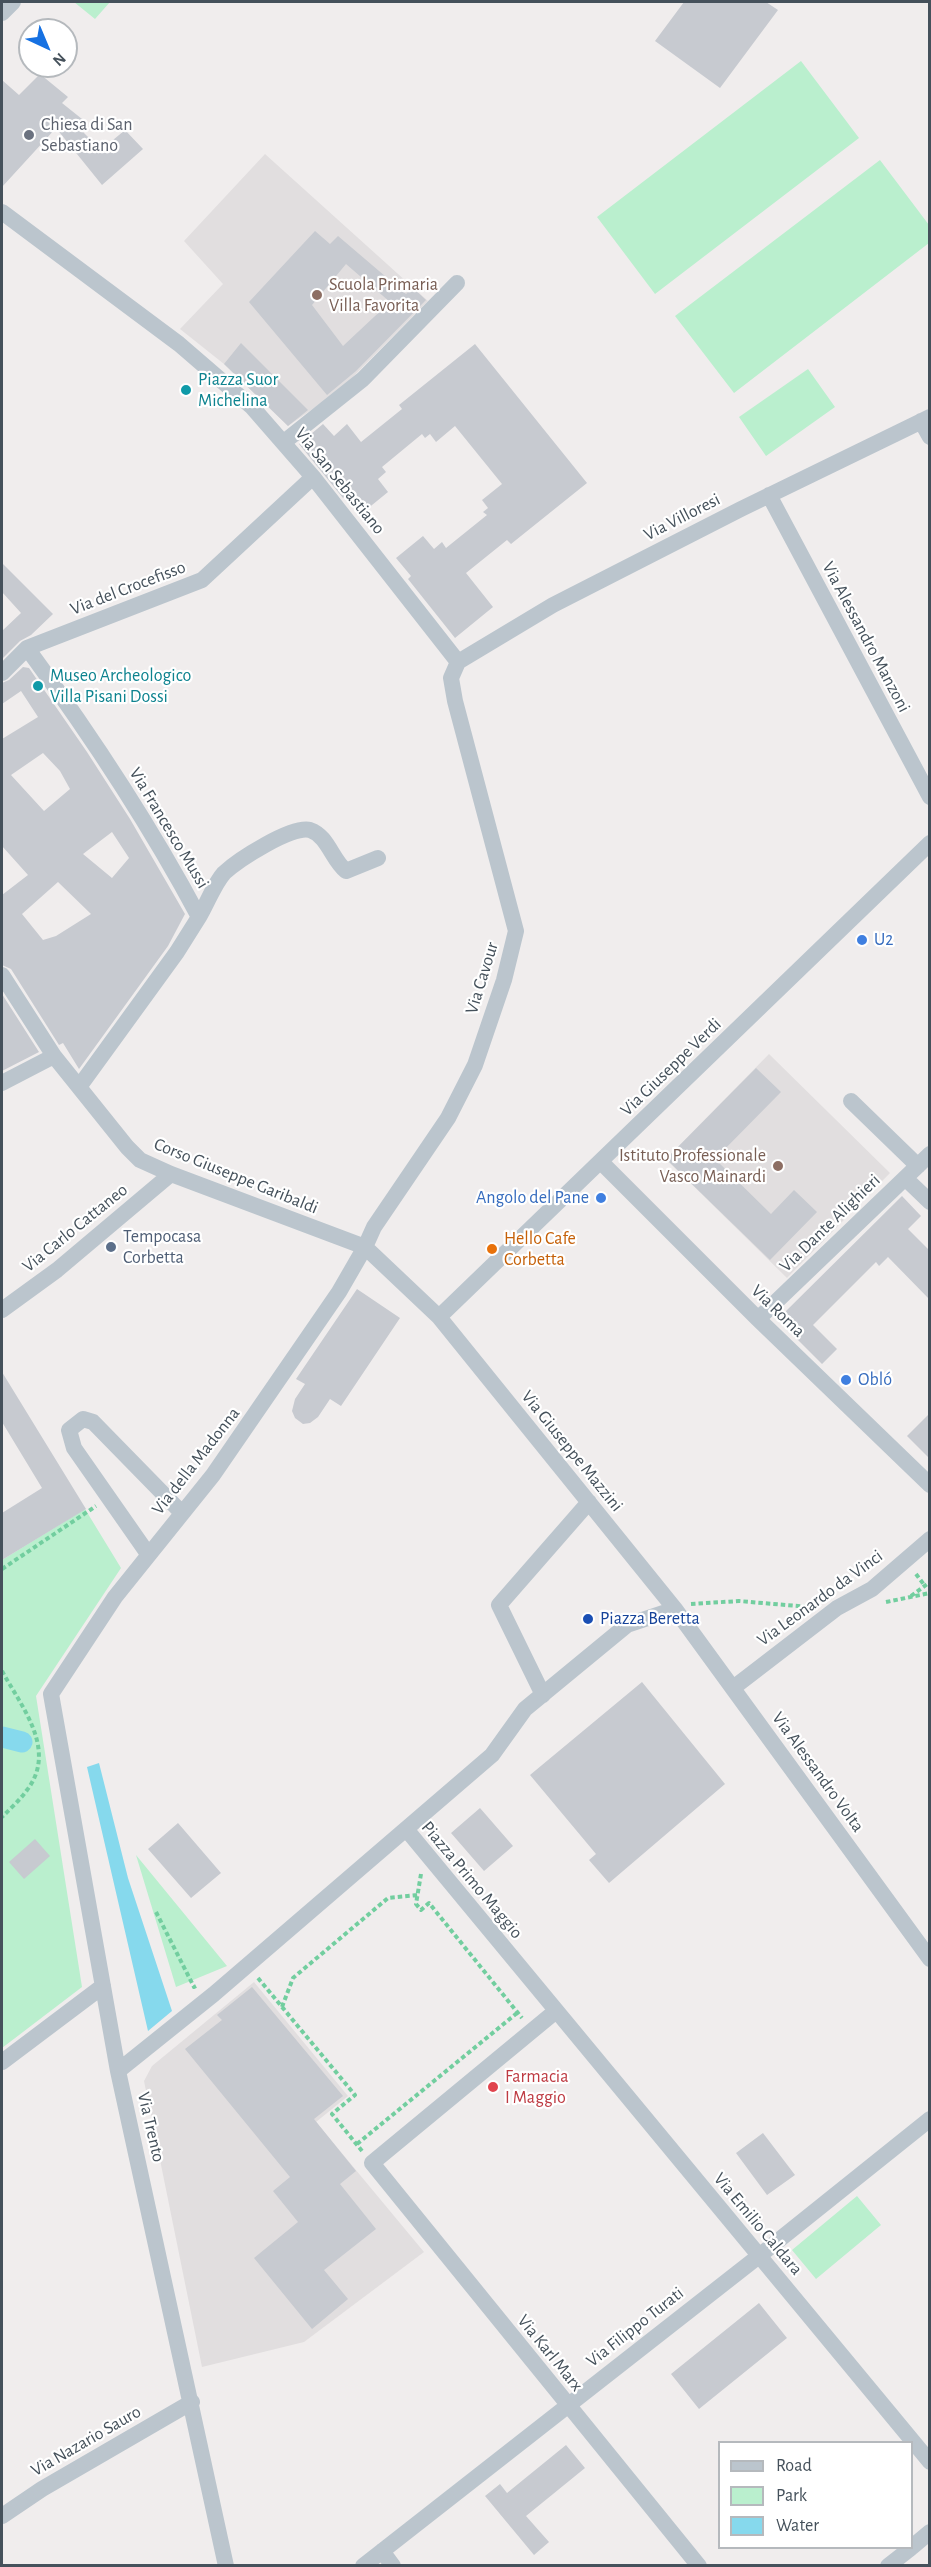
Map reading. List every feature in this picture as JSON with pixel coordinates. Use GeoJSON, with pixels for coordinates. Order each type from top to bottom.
{"type":"FeatureCollection","features":[{"type":"Feature","properties":{"kind":"street"},"geometry":{"type":"LineString","coordinates":[[2,13],[13,2]]}},
{"type":"Feature","properties":{"kind":"street","name":"Via San Sebastiano"},"geometry":{"type":"LineString","coordinates":[[2,212],[179,344],[252,407],[313,477],[458,662]]}},
{"type":"Feature","properties":{"kind":"street"},"geometry":{"type":"LineString","coordinates":[[284,442],[363,379],[457,283]]}},
{"type":"Feature","properties":{"kind":"street"},"geometry":{"type":"LineString","coordinates":[[925,419],[930,436]]}},
{"type":"Feature","properties":{"kind":"street","name":"Via Villoresi"},"geometry":{"type":"LineString","coordinates":[[458,662],[553,605],[925,419]]}},
{"type":"Feature","properties":{"kind":"street","name":"Via del Crocefisso"},"geometry":{"type":"LineString","coordinates":[[2,673],[27,648],[202,580],[313,477]]}},
{"type":"Feature","properties":{"kind":"street","name":"Via Alessandro Manzoni"},"geometry":{"type":"LineString","coordinates":[[769,495],[930,797]]}},
{"type":"Feature","properties":{"kind":"street","name":"Via Francesco Mussi"},"geometry":{"type":"LineString","coordinates":[[27,648],[89,733],[170,863],[199,917],[177,952],[79,1087]]}},
{"type":"Feature","properties":{"kind":"street","name":"Via Cavour"},"geometry":{"type":"LineString","coordinates":[[366,1247],[374,1227],[448,1118],[475,1065],[504,980],[516,931],[455,701],[451,678],[458,662]]}},
{"type":"Feature","properties":{"kind":"street"},"geometry":{"type":"LineString","coordinates":[[199,917],[224,874],[289,831],[309,830],[322,837],[339,865],[346,871],[378,858]]}},
{"type":"Feature","properties":{"kind":"street","name":"Via Giuseppe Verdi"},"geometry":{"type":"LineString","coordinates":[[439,1317],[930,843]]}},
{"type":"Feature","properties":{"kind":"street","name":"Corso Giuseppe Garibaldi"},"geometry":{"type":"LineString","coordinates":[[2,975],[54,1056],[141,1160],[171,1174],[366,1247]]}},
{"type":"Feature","properties":{"kind":"street"},"geometry":{"type":"LineString","coordinates":[[2,1083],[54,1056]]}},
{"type":"Feature","properties":{"kind":"street"},"geometry":{"type":"LineString","coordinates":[[851,1101],[924,1160]]}},
{"type":"Feature","properties":{"kind":"street","name":"Via Dante Alighieri"},"geometry":{"type":"LineString","coordinates":[[758,1319],[924,1160]]}},
{"type":"Feature","properties":{"kind":"street","name":"Via Roma"},"geometry":{"type":"LineString","coordinates":[[601,1162],[758,1319],[930,1485]]}},
{"type":"Feature","properties":{"kind":"street","name":"Via Carlo Cattaneo"},"geometry":{"type":"LineString","coordinates":[[2,1310],[57,1270],[171,1174]]}},
{"type":"Feature","properties":{"kind":"street"},"geometry":{"type":"LineString","coordinates":[[906,1178],[930,1202]]}},
{"type":"Feature","properties":{"kind":"street","name":"Via Giuseppe Mazzini"},"geometry":{"type":"LineString","coordinates":[[366,1247],[439,1317],[675,1609]]}},
{"type":"Feature","properties":{"kind":"street","name":"Via della Madonna"},"geometry":{"type":"LineString","coordinates":[[51,1694],[115,1597],[213,1475],[339,1292],[366,1247]]}},
{"type":"Feature","properties":{"kind":"street"},"geometry":{"type":"LineString","coordinates":[[148,1554],[74,1448],[69,1430],[83,1419],[93,1422],[182,1512]]}},
{"type":"Feature","properties":{"kind":"street"},"geometry":{"type":"LineString","coordinates":[[543,1695],[498,1605],[589,1502]]}},
{"type":"Feature","properties":{"kind":"street","name":"Via Leonardo da Vinci"},"geometry":{"type":"LineString","coordinates":[[733,1688],[837,1608],[853,1601],[872,1588],[930,1539]]}},
{"type":"Feature","properties":{"kind":"street"},"geometry":{"type":"LineString","coordinates":[[406,1829],[492,1755],[525,1709],[627,1625],[675,1609]]}},
{"type":"Feature","properties":{"kind":"street","name":"Via Alessandro Volta"},"geometry":{"type":"LineString","coordinates":[[675,1609],[929,1957]]}},
{"type":"Feature","properties":{"kind":"street","name":"Via Trento"},"geometry":{"type":"LineString","coordinates":[[51,1694],[118,2071],[226,2565]]}},
{"type":"Feature","properties":{"kind":"street","name":"Piazza Primo Maggio"},"geometry":{"type":"LineString","coordinates":[[118,2071],[214,1994],[406,1829],[556,2011]]}},
{"type":"Feature","properties":{"kind":"street"},"geometry":{"type":"LineString","coordinates":[[2,2062],[103,1986]]}},
{"type":"Feature","properties":{"kind":"street"},"geometry":{"type":"LineString","coordinates":[[372,2163],[556,2011]]}},
{"type":"Feature","properties":{"kind":"street","name":"Via Emilio Caldara"},"geometry":{"type":"LineString","coordinates":[[556,2011],[913,2441]]}},
{"type":"Feature","properties":{"kind":"street","name":"Via Filippo Turati"},"geometry":{"type":"LineString","coordinates":[[363,2565],[759,2256],[930,2119]]}},
{"type":"Feature","properties":{"kind":"street","name":"Via Karl Marx"},"geometry":{"type":"LineString","coordinates":[[372,2163],[699,2565]]}},
{"type":"Feature","properties":{"kind":"street","name":"Via Nazario Sauro"},"geometry":{"type":"LineString","coordinates":[[2,2516],[42,2489],[192,2402]]}},
{"type":"Feature","properties":{"kind":"street","name":"Via Emilio Caldara"},"geometry":{"type":"LineString","coordinates":[[913,2442],[930,2462]]}},
{"type":"Feature","properties":{"kind":"street"},"geometry":{"type":"LineString","coordinates":[[913,2545],[930,2532]]}},
{"type":"Feature","properties":{"kind":"street"},"geometry":{"type":"LineString","coordinates":[[888,2565],[908,2549]]}},
{"type":"Feature","properties":{"kind":"street"},"geometry":{"type":"LineString","coordinates":[[382,2551],[393,2565]]}},
{"type":"Feature","properties":{"kind":"path"},"geometry":{"type":"LineString","coordinates":[[2,1569],[107,1498]]}},
{"type":"Feature","properties":{"kind":"path"},"geometry":{"type":"LineString","coordinates":[[910,1597],[930,1582]]}},
{"type":"Feature","properties":{"kind":"path"},"geometry":{"type":"LineString","coordinates":[[853,1601],[877,1603],[930,1593]]}},
{"type":"Feature","properties":{"kind":"path"},"geometry":{"type":"LineString","coordinates":[[675,1609],[698,1602],[719,1601],[837,1608]]}},
{"type":"Feature","properties":{"kind":"path"},"geometry":{"type":"LineString","coordinates":[[2,1671],[38,1737],[39,1764],[28,1789],[2,1817]]}},
{"type":"Feature","properties":{"kind":"path"},"geometry":{"type":"LineString","coordinates":[[431,1859],[422,1867],[416,1904],[421,1910],[429,1904],[532,2031]]}},
{"type":"Feature","properties":{"kind":"path"},"geometry":{"type":"LineString","coordinates":[[282,2007],[293,1978],[388,1898],[418,1896]]}},
{"type":"Feature","properties":{"kind":"path"},"geometry":{"type":"LineString","coordinates":[[156,1912],[194,1986],[204,1983],[214,1994]]}},
{"type":"Feature","properties":{"kind":"path"},"geometry":{"type":"LineString","coordinates":[[256,1976],[355,2095],[332,2114],[372,2163]]}},
{"type":"Feature","properties":{"kind":"path"},"geometry":{"type":"LineString","coordinates":[[357,2144],[517,2013]]}},
{"type":"Feature","properties":{"kind":"shaded area","name":"Scuola Primaria Villa Favorita"},"geometry":{"type":"Polygon","coordinates":[[[265,154],[428,301],[340,390],[288,426],[224,364],[180,329],[223,284],[184,241],[265,154]]]}},
{"type":"Feature","properties":{"kind":"shaded area","name":"Istituto Professionale Vasco Mainardi"},"geometry":{"type":"Polygon","coordinates":[[[769,1054],[890,1173],[787,1278],[666,1159],[769,1054]]]}},
{"type":"Feature","properties":{"kind":"shaded area"},"geometry":{"type":"Polygon","coordinates":[[[254,1982],[348,2096],[316,2122],[424,2252],[304,2342],[202,2367],[144,2081],[152,2066],[254,1982]]]}},
{"type":"Feature","properties":{"kind":"green space"},"geometry":{"type":"Polygon","coordinates":[[[74,2],[110,2],[95,19],[74,2]]]}},
{"type":"Feature","properties":{"kind":"green space"},"geometry":{"type":"Polygon","coordinates":[[[801,61],[859,138],[655,294],[597,217],[801,61]]]}},
{"type":"Feature","properties":{"kind":"green space"},"geometry":{"type":"Polygon","coordinates":[[[880,160],[929,225],[929,243],[734,393],[675,316],[880,160]]]}},
{"type":"Feature","properties":{"kind":"green space"},"geometry":{"type":"Polygon","coordinates":[[[808,369],[835,407],[766,456],[739,417],[808,369]]]}},
{"type":"Feature","properties":{"kind":"green space"},"geometry":{"type":"Polygon","coordinates":[[[85,1509],[121,1568],[36,1696],[82,1987],[2,2048],[2,1560],[85,1509]]]}},
{"type":"Feature","properties":{"kind":"green space"},"geometry":{"type":"Polygon","coordinates":[[[136,1855],[227,1966],[176,1987],[136,1855]]]}},
{"type":"Feature","properties":{"kind":"green space"},"geometry":{"type":"Polygon","coordinates":[[[857,2196],[881,2225],[816,2279],[792,2250],[857,2196]]]}},
{"type":"Feature","properties":{"kind":"water"},"geometry":{"type":"Polygon","coordinates":[[[99,1763],[128,1878],[172,2011],[148,2031],[87,1767],[99,1763]]]}},
{"type":"Feature","properties":{"kind":"building"},"geometry":{"type":"Polygon","coordinates":[[[684,2],[766,2],[778,10],[720,88],[655,41],[684,2]]]}},
{"type":"Feature","properties":{"kind":"building"},"geometry":{"type":"Polygon","coordinates":[[[36,78],[45,78],[68,97],[62,103],[82,119],[76,125],[101,150],[125,130],[143,149],[102,185],[56,128],[2,187],[2,80],[19,95],[36,78]]]}},
{"type":"Feature","properties":{"kind":"building"},"geometry":{"type":"Polygon","coordinates":[[[315,231],[330,244],[338,236],[406,294],[413,288],[426,300],[356,371],[327,395],[249,302],[315,231]],[[346,264],[312,305],[343,346],[390,302],[346,264]]]}},
{"type":"Feature","properties":{"kind":"building"},"geometry":{"type":"Polygon","coordinates":[[[241,343],[308,410],[288,426],[224,364],[241,343]]]}},
{"type":"Feature","properties":{"kind":"building"},"geometry":{"type":"Polygon","coordinates":[[[475,344],[587,483],[511,544],[507,540],[466,573],[493,607],[455,638],[408,579],[411,576],[396,558],[423,536],[434,549],[442,542],[446,548],[487,515],[483,512],[488,508],[482,500],[502,484],[455,426],[436,442],[430,434],[425,438],[422,434],[382,467],[386,472],[378,479],[388,492],[361,514],[346,495],[343,498],[299,444],[323,424],[334,436],[347,424],[361,442],[402,409],[399,405],[475,344]]]}},
{"type":"Feature","properties":{"kind":"building"},"geometry":{"type":"Polygon","coordinates":[[[2,563],[53,614],[2,659],[2,631],[21,613],[2,592],[2,563]]]}},
{"type":"Feature","properties":{"kind":"building"},"geometry":{"type":"Polygon","coordinates":[[[23,667],[29,668],[130,819],[185,914],[168,946],[79,1069],[63,1043],[59,1045],[11,969],[2,965],[2,895],[28,875],[2,846],[2,739],[38,717],[21,691],[2,704],[2,683],[9,680],[23,667]],[[43,753],[11,775],[44,811],[70,789],[60,771],[43,753]],[[112,832],[83,854],[112,878],[129,858],[112,832]],[[58,882],[22,914],[43,940],[56,936],[91,914],[58,882]]]}},
{"type":"Feature","properties":{"kind":"building"},"geometry":{"type":"Polygon","coordinates":[[[2,994],[39,1052],[2,1071],[2,994]]]}},
{"type":"Feature","properties":{"kind":"building"},"geometry":{"type":"Polygon","coordinates":[[[756,1068],[781,1092],[715,1159],[771,1214],[794,1190],[817,1212],[770,1260],[666,1159],[756,1068]]]}},
{"type":"Feature","properties":{"kind":"building"},"geometry":{"type":"Polygon","coordinates":[[[902,1196],[921,1216],[908,1229],[930,1251],[930,1300],[888,1257],[879,1266],[876,1262],[813,1325],[837,1349],[822,1364],[782,1324],[782,1315],[902,1196]]]}},
{"type":"Feature","properties":{"kind":"building"},"geometry":{"type":"Polygon","coordinates":[[[357,1289],[400,1318],[341,1406],[330,1399],[318,1417],[310,1423],[303,1424],[295,1418],[292,1411],[295,1399],[305,1384],[296,1379],[357,1289]]]}},
{"type":"Feature","properties":{"kind":"building"},"geometry":{"type":"Polygon","coordinates":[[[2,1372],[86,1509],[2,1560],[2,1513],[42,1488],[2,1422],[2,1372]]]}},
{"type":"Feature","properties":{"kind":"building"},"geometry":{"type":"Polygon","coordinates":[[[930,1413],[930,1459],[907,1436],[930,1413]]]}},
{"type":"Feature","properties":{"kind":"building"},"geometry":{"type":"Polygon","coordinates":[[[642,1682],[725,1784],[609,1883],[589,1860],[596,1854],[530,1775],[642,1682]]]}},
{"type":"Feature","properties":{"kind":"building"},"geometry":{"type":"Polygon","coordinates":[[[480,1808],[513,1846],[484,1871],[451,1833],[480,1808]]]}},
{"type":"Feature","properties":{"kind":"building"},"geometry":{"type":"Polygon","coordinates":[[[178,1823],[221,1873],[191,1898],[148,1849],[178,1823]]]}},
{"type":"Feature","properties":{"kind":"building"},"geometry":{"type":"Polygon","coordinates":[[[35,1839],[50,1856],[24,1879],[9,1862],[35,1839]]]}},
{"type":"Feature","properties":{"kind":"building"},"geometry":{"type":"Polygon","coordinates":[[[252,1987],[343,2096],[314,2119],[356,2171],[340,2184],[376,2229],[324,2270],[348,2299],[312,2329],[254,2258],[298,2222],[273,2191],[290,2177],[185,2049],[222,2020],[217,2015],[252,1987]]]}},
{"type":"Feature","properties":{"kind":"building"},"geometry":{"type":"Polygon","coordinates":[[[763,2133],[795,2175],[767,2195],[736,2153],[763,2133]]]}},
{"type":"Feature","properties":{"kind":"building"},"geometry":{"type":"Polygon","coordinates":[[[759,2303],[787,2338],[699,2409],[671,2374],[759,2303]]]}},
{"type":"Feature","properties":{"kind":"building"},"geometry":{"type":"Polygon","coordinates":[[[566,2445],[585,2468],[526,2516],[549,2542],[534,2555],[485,2496],[500,2484],[507,2493],[566,2445]]]}},
{"type":"Feature","properties":{"kind":"waterway"},"geometry":{"type":"LineString","coordinates":[[2,1737],[22,1742]]}},
{"type":"Feature","properties":{"kind":"place","name":"Chiesa di San Sebastiano"},"geometry":{"type":"Point","coordinates":[29,135]}},
{"type":"Feature","properties":{"kind":"place","name":"Scuola Primaria Villa Favorita"},"geometry":{"type":"Point","coordinates":[317,295]}},
{"type":"Feature","properties":{"kind":"place","name":"Piazza Suor Michelina"},"geometry":{"type":"Point","coordinates":[186,390]}},
{"type":"Feature","properties":{"kind":"place","name":"Museo Archeologico Villa Pisani Dossi"},"geometry":{"type":"Point","coordinates":[38,686]}},
{"type":"Feature","properties":{"kind":"place","name":"U2"},"geometry":{"type":"Point","coordinates":[862,940]}},
{"type":"Feature","properties":{"kind":"place","name":"Istituto Professionale Vasco Mainardi"},"geometry":{"type":"Point","coordinates":[778,1166]}},
{"type":"Feature","properties":{"kind":"place","name":"Angolo del Pane"},"geometry":{"type":"Point","coordinates":[601,1198]}},
{"type":"Feature","properties":{"kind":"place","name":"Tempocasa Corbetta"},"geometry":{"type":"Point","coordinates":[111,1247]}},
{"type":"Feature","properties":{"kind":"place","name":"Hello Cafe Corbetta"},"geometry":{"type":"Point","coordinates":[492,1249]}},
{"type":"Feature","properties":{"kind":"place","name":"Obló"},"geometry":{"type":"Point","coordinates":[846,1380]}},
{"type":"Feature","properties":{"kind":"place","name":"Piazza Beretta"},"geometry":{"type":"Point","coordinates":[588,1619]}},
{"type":"Feature","properties":{"kind":"place","name":"Farmacia I Maggio"},"geometry":{"type":"Point","coordinates":[493,2087]}}]}
